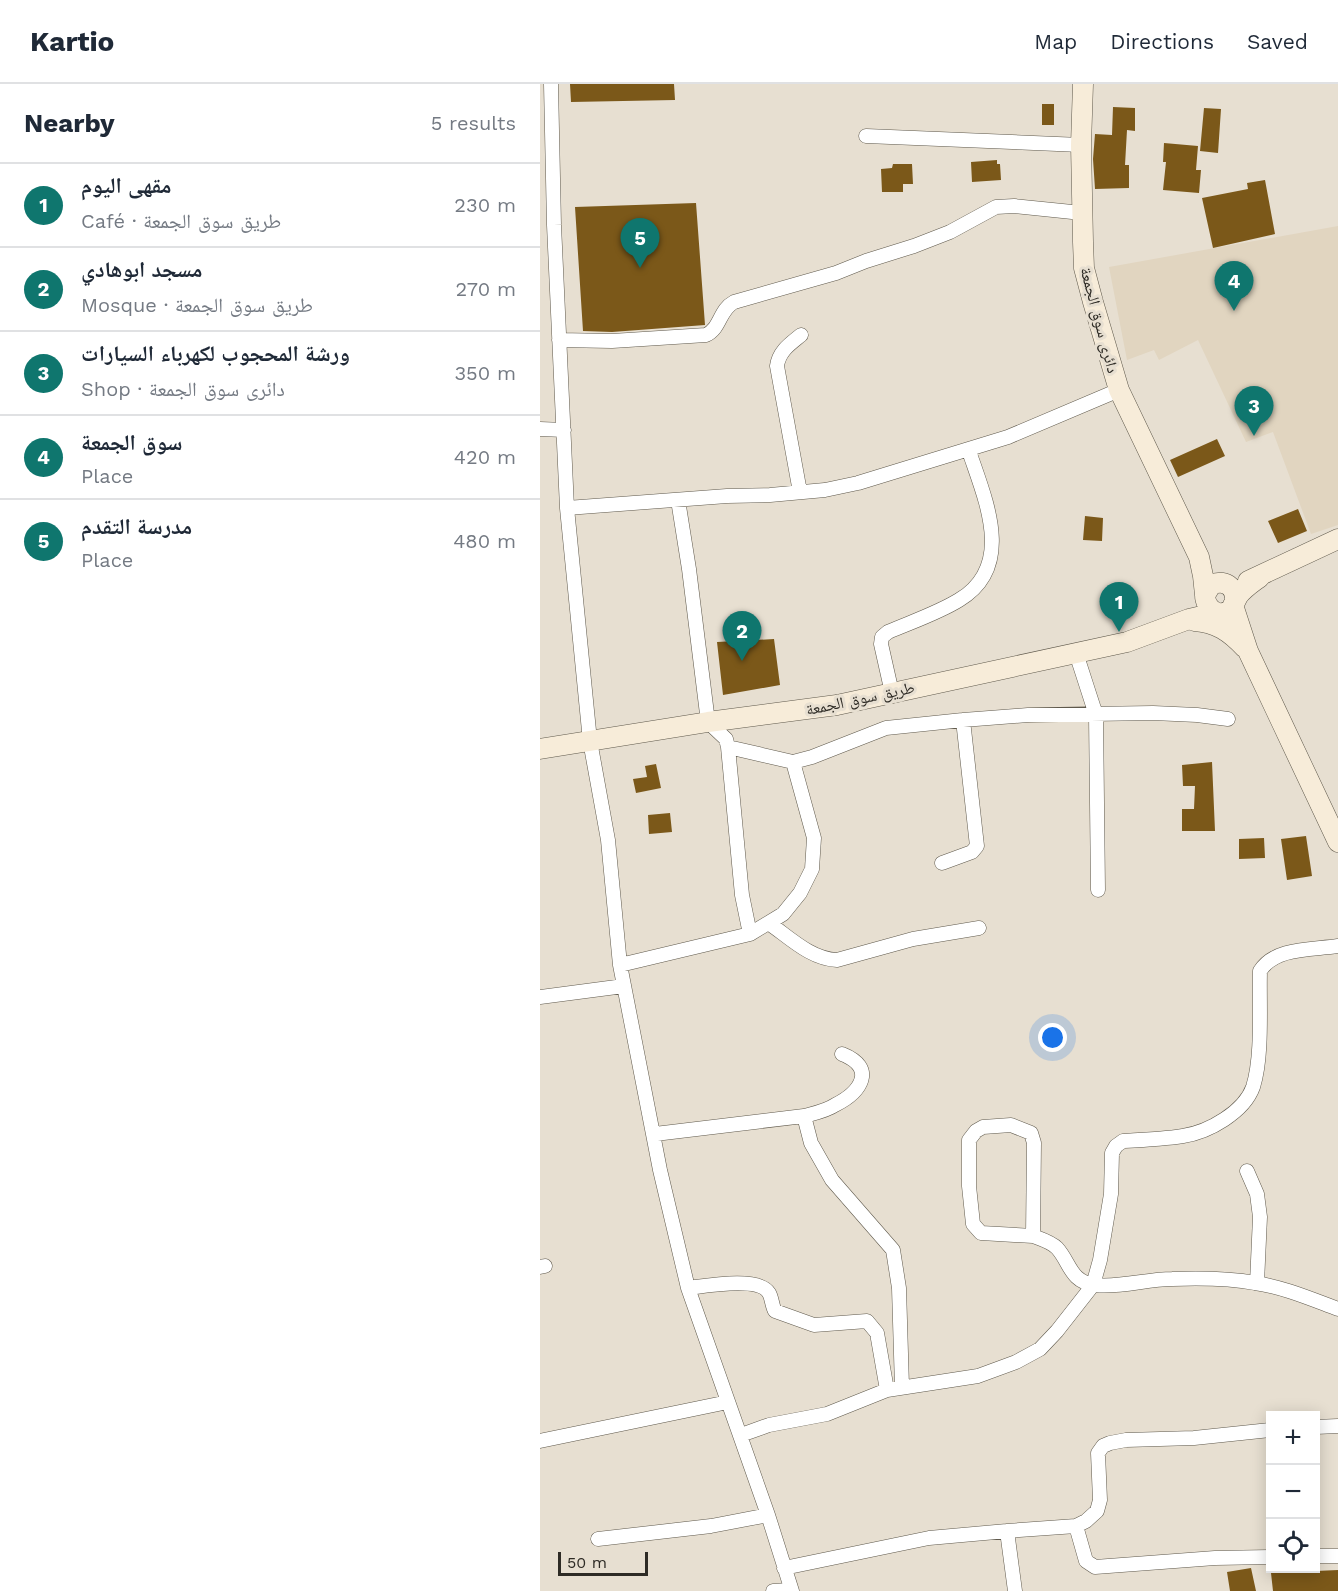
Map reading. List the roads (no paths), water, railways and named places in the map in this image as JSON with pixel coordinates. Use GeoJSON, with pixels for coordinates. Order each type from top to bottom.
{"type":"FeatureCollection","features":[{"type":"Feature","properties":{"kind":"main road","name":"دائرى سوق الجمعة"},"geometry":{"type":"LineString","coordinates":[[1083,84],[1081,145],[1084,268],[1093,302],[1119,390],[1191,540],[1245,644]]}},
{"type":"Feature","properties":{"kind":"main road"},"geometry":{"type":"LineString","coordinates":[[1179,622],[1221,599],[1243,583],[1256,580],[1338,539]]}},
{"type":"Feature","properties":{"kind":"main road"},"geometry":{"type":"LineString","coordinates":[[1256,580],[1242,612],[1245,644],[1338,842]]}},
{"type":"Feature","properties":{"kind":"main road"},"geometry":{"type":"LineString","coordinates":[[1179,622],[1196,621],[1216,625],[1245,644]]}},
{"type":"Feature","properties":{"kind":"main road","name":"طريق سوق الجمعة"},"geometry":{"type":"LineString","coordinates":[[540,749],[708,722],[804,710],[892,693],[1126,642],[1179,622]]}},
{"type":"Feature","properties":{"kind":"street"},"geometry":{"type":"LineString","coordinates":[[551,84],[547,225],[559,340],[567,508],[590,741],[608,840],[620,965],[660,1170],[688,1288],[741,1435],[791,1590],[773,1591]]}},
{"type":"Feature","properties":{"kind":"street"},"geometry":{"type":"LineString","coordinates":[[866,136],[1081,145]]}},
{"type":"Feature","properties":{"kind":"street"},"geometry":{"type":"LineString","coordinates":[[559,340],[612,341],[706,335],[716,328],[725,309],[734,303],[836,273],[906,249],[950,232],[996,207],[1014,206],[1082,213]]}},
{"type":"Feature","properties":{"kind":"street"},"geometry":{"type":"LineString","coordinates":[[800,492],[777,366],[781,354],[801,335]]}},
{"type":"Feature","properties":{"kind":"street"},"geometry":{"type":"LineString","coordinates":[[567,508],[800,492],[858,483],[1008,438],[1119,390]]}},
{"type":"Feature","properties":{"kind":"street"},"geometry":{"type":"LineString","coordinates":[[540,429],[564,430]]}},
{"type":"Feature","properties":{"kind":"street"},"geometry":{"type":"LineString","coordinates":[[892,693],[881,644],[882,637],[888,632],[960,600],[984,579],[991,558],[993,532],[986,501],[969,451]]}},
{"type":"Feature","properties":{"kind":"street"},"geometry":{"type":"LineString","coordinates":[[678,500],[691,580],[708,722],[726,739],[728,747],[742,895],[750,934]]}},
{"type":"Feature","properties":{"kind":"street"},"geometry":{"type":"LineString","coordinates":[[1076,653],[1096,715],[1098,890]]}},
{"type":"Feature","properties":{"kind":"street"},"geometry":{"type":"LineString","coordinates":[[728,747],[793,762],[812,757],[886,728],[963,720],[1028,715],[1186,714],[1228,719]]}},
{"type":"Feature","properties":{"kind":"street"},"geometry":{"type":"LineString","coordinates":[[942,863],[972,852],[977,846],[963,720]]}},
{"type":"Feature","properties":{"kind":"street"},"geometry":{"type":"LineString","coordinates":[[620,965],[750,934],[770,924],[783,914],[800,893],[812,869],[814,837],[793,762]]}},
{"type":"Feature","properties":{"kind":"street"},"geometry":{"type":"LineString","coordinates":[[770,924],[814,955],[837,960],[913,939],[979,928]]}},
{"type":"Feature","properties":{"kind":"street"},"geometry":{"type":"LineString","coordinates":[[741,1435],[769,1425],[827,1414],[887,1390],[978,1376],[1016,1362],[1040,1348],[1093,1285],[1100,1260],[1111,1194],[1112,1153],[1116,1146],[1123,1141],[1185,1136],[1216,1125],[1242,1105],[1252,1087],[1258,1056],[1260,971],[1266,961],[1281,954],[1338,946]]}},
{"type":"Feature","properties":{"kind":"street"},"geometry":{"type":"LineString","coordinates":[[540,997],[624,986]]}},
{"type":"Feature","properties":{"kind":"street"},"geometry":{"type":"LineString","coordinates":[[654,1134],[804,1116],[836,1105],[860,1086],[863,1076],[861,1066],[852,1058],[842,1054]]}},
{"type":"Feature","properties":{"kind":"street"},"geometry":{"type":"LineString","coordinates":[[804,1116],[811,1143],[832,1180],[893,1250],[899,1288],[903,1387]]}},
{"type":"Feature","properties":{"kind":"street"},"geometry":{"type":"LineString","coordinates":[[1033,1236],[1034,1143],[1031,1134],[1011,1125],[983,1127],[976,1131],[969,1140],[969,1186],[973,1224],[981,1233],[1033,1236],[1045,1240],[1058,1250],[1075,1276],[1093,1285],[1170,1278],[1236,1280],[1257,1283],[1307,1297],[1338,1309]]}},
{"type":"Feature","properties":{"kind":"street"},"geometry":{"type":"LineString","coordinates":[[1247,1171],[1257,1194],[1260,1217],[1257,1283]]}},
{"type":"Feature","properties":{"kind":"street"},"geometry":{"type":"LineString","coordinates":[[688,1288],[718,1284],[751,1284],[764,1288],[769,1293],[775,1311],[797,1320],[814,1325],[867,1321],[876,1333],[887,1390]]}},
{"type":"Feature","properties":{"kind":"street"},"geometry":{"type":"LineString","coordinates":[[540,1441],[728,1402]]}},
{"type":"Feature","properties":{"kind":"street"},"geometry":{"type":"LineString","coordinates":[[1320,1427],[1338,1426]]}},
{"type":"Feature","properties":{"kind":"street"},"geometry":{"type":"LineString","coordinates":[[784,1568],[929,1538],[1076,1526],[1097,1511],[1100,1500],[1098,1453],[1103,1446],[1126,1440],[1194,1438],[1266,1430]]}},
{"type":"Feature","properties":{"kind":"street"},"geometry":{"type":"LineString","coordinates":[[598,1539],[711,1526],[768,1515]]}},
{"type":"Feature","properties":{"kind":"street"},"geometry":{"type":"LineString","coordinates":[[1076,1526],[1086,1561],[1095,1567],[1215,1558],[1266,1557]]}},
{"type":"Feature","properties":{"kind":"street"},"geometry":{"type":"LineString","coordinates":[[1007,1532],[1015,1591]]}},
{"type":"Feature","properties":{"kind":"street"},"geometry":{"type":"LineString","coordinates":[[1320,1556],[1338,1556]]}},
{"type":"Feature","properties":{"kind":"place","name":"مدرسة التقدم"},"geometry":{"type":"Point","coordinates":[640,268]}},
{"type":"Feature","properties":{"kind":"place","name":"سوق الجمعة"},"geometry":{"type":"Point","coordinates":[1234,311]}},
{"type":"Feature","properties":{"kind":"place","name":"ورشة المحجوب لكهرباء السيارات"},"geometry":{"type":"Point","coordinates":[1254,436]}},
{"type":"Feature","properties":{"kind":"place","name":"مقهى اليوم"},"geometry":{"type":"Point","coordinates":[1119,632]}},
{"type":"Feature","properties":{"kind":"place","name":"مسجد ابوهادي"},"geometry":{"type":"Point","coordinates":[742,661]}}]}
